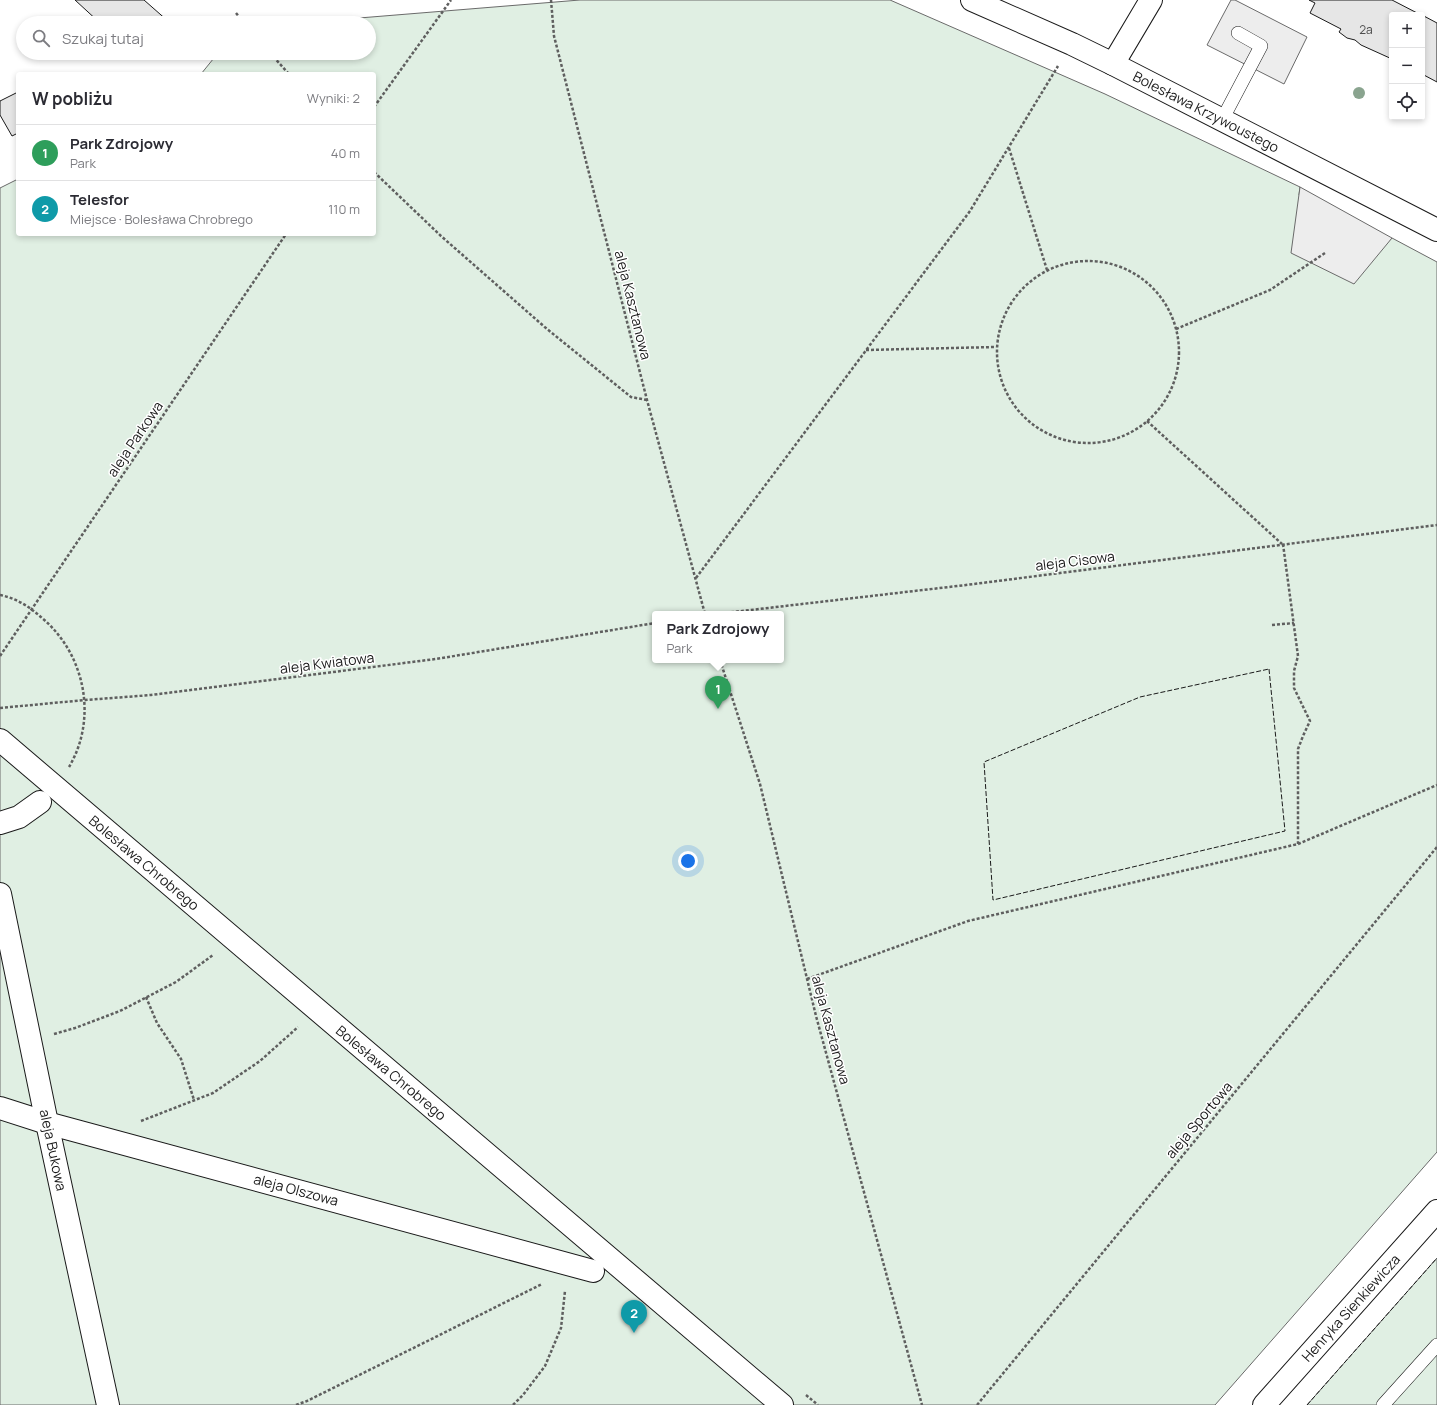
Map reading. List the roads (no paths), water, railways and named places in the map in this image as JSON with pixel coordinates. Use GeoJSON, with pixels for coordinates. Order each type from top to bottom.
{"type":"FeatureCollection","features":[{"type":"Feature","properties":{"kind":"street","name":"Bolesława Krzywoustego"},"geometry":{"type":"LineString","coordinates":[[972,0],[1072,44],[1113,64],[1437,230]]}},
{"type":"Feature","properties":{"kind":"street"},"geometry":{"type":"LineString","coordinates":[[1113,64],[1151,0]]}},
{"type":"Feature","properties":{"kind":"street","name":"Bolesława Chrobrego"},"geometry":{"type":"LineString","coordinates":[[0,740],[782,1405]]}},
{"type":"Feature","properties":{"kind":"street"},"geometry":{"type":"LineString","coordinates":[[0,823],[19,816],[40,802]]}},
{"type":"Feature","properties":{"kind":"street","name":"aleja Bukowa"},"geometry":{"type":"LineString","coordinates":[[0,894],[108,1405]]}},
{"type":"Feature","properties":{"kind":"street","name":"aleja Olszowa"},"geometry":{"type":"LineString","coordinates":[[0,1108],[568,1268],[593,1271]]}},
{"type":"Feature","properties":{"kind":"street","name":"Henryka Sienkiewicza"},"geometry":{"type":"LineString","coordinates":[[1264,1405],[1437,1211]]}},
{"type":"Feature","properties":{"kind":"lane"},"geometry":{"type":"LineString","coordinates":[[1222,120],[1261,46],[1238,33]]}},
{"type":"Feature","properties":{"kind":"lane"},"geometry":{"type":"LineString","coordinates":[[1383,1405],[1437,1345]]}},
{"type":"Feature","properties":{"kind":"place","name":"Park Zdrojowy"},"geometry":{"type":"Point","coordinates":[718,709]}},
{"type":"Feature","properties":{"kind":"place","name":"Telesfor"},"geometry":{"type":"Point","coordinates":[634,1333]}}]}
